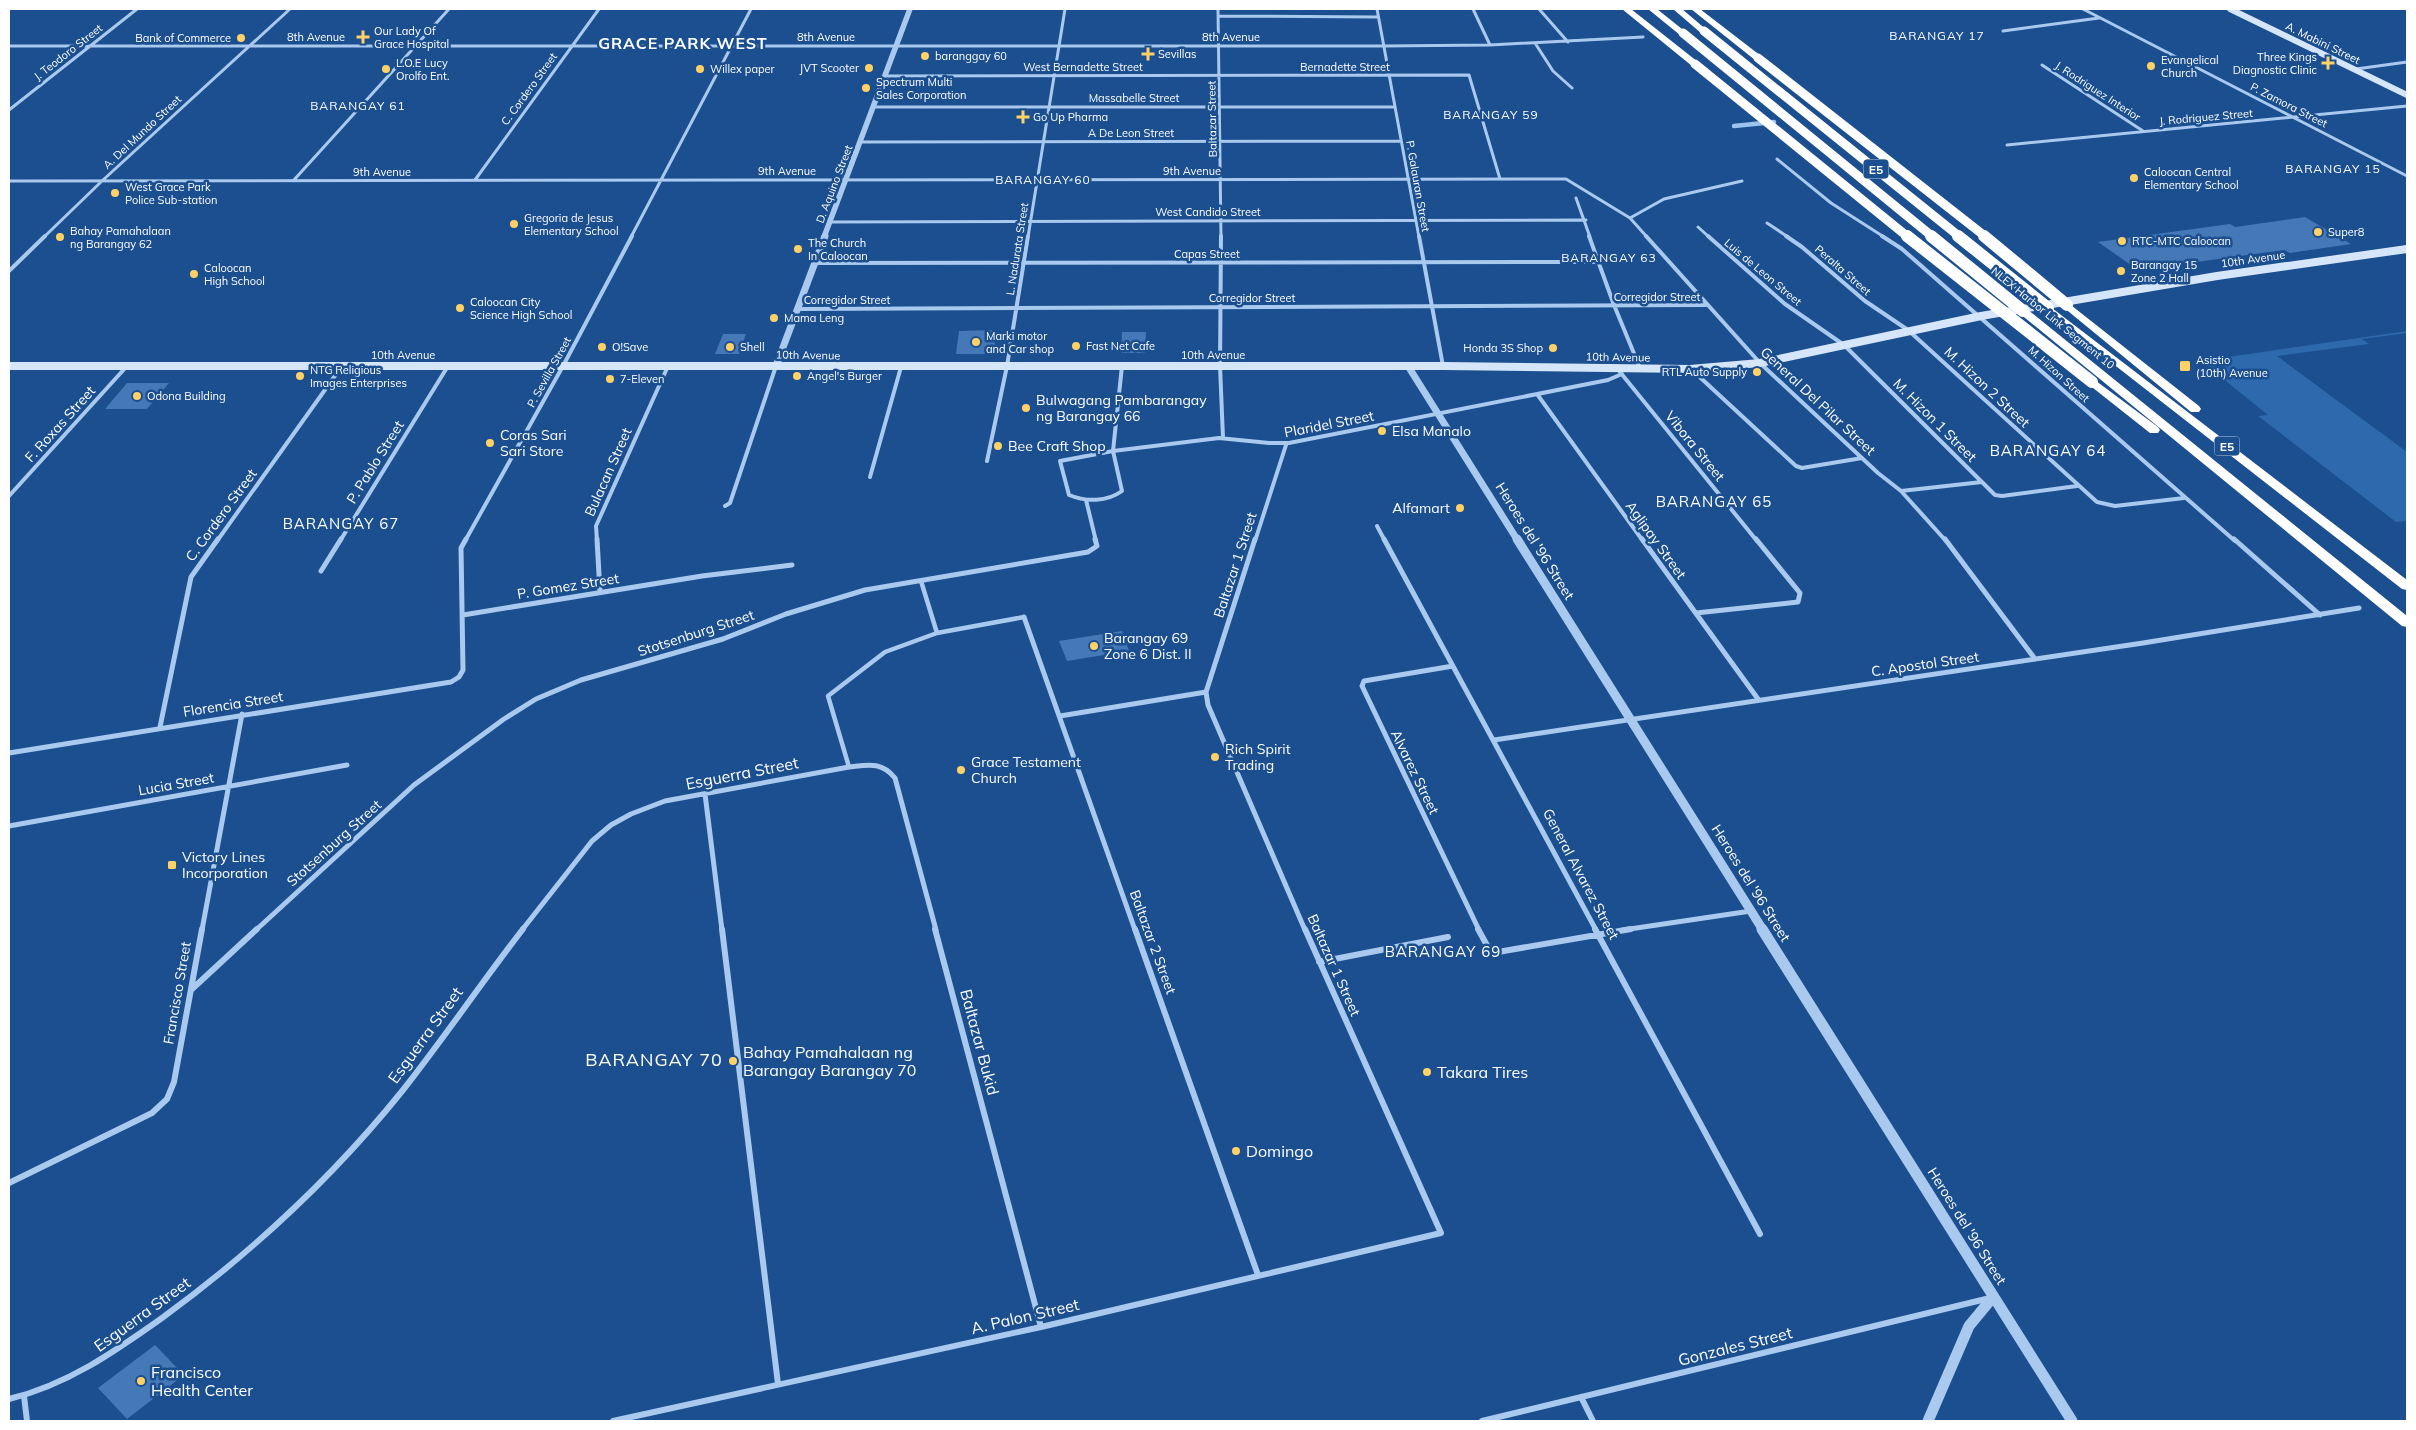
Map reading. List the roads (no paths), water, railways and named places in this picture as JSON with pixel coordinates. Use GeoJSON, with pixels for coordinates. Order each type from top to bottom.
{"type":"FeatureCollection","features":[{"type":"Feature","properties":{"kind":"highway"},"geometry":{"type":"LineString","coordinates":[[1626,9],[1889,222],[2212,476],[2368,590]]}},
{"type":"Feature","properties":{"kind":"highway","name":"NLEX Harbor Link Segment 10"},"geometry":{"type":"LineString","coordinates":[[1654,9],[2407,623]]}},
{"type":"Feature","properties":{"kind":"highway"},"geometry":{"type":"LineString","coordinates":[[1677,9],[1704,31]]}},
{"type":"Feature","properties":{"kind":"highway"},"geometry":{"type":"LineString","coordinates":[[1684,9],[1704,31]]}},
{"type":"Feature","properties":{"kind":"highway"},"geometry":{"type":"LineString","coordinates":[[1695,9],[1959,215],[2253,456],[2406,585]]}},
{"type":"Feature","properties":{"kind":"highway","name":"NLEX Harbor Link Segment 10"},"geometry":{"type":"LineString","coordinates":[[1704,31],[2048,308],[2406,585]]}},
{"type":"Feature","properties":{"kind":"main road","name":"A. Mabini Street"},"geometry":{"type":"LineString","coordinates":[[2230,9],[2407,95]]}},
{"type":"Feature","properties":{"kind":"main road","name":"10th Avenue"},"geometry":{"type":"LineString","coordinates":[[9,366],[1443,366],[1690,369],[1760,363],[1981,316],[2217,276],[2407,250]]}},
{"type":"Feature","properties":{"kind":"street","name":"J. Teodoro Street"},"geometry":{"type":"LineString","coordinates":[[9,110],[137,9]]}},
{"type":"Feature","properties":{"kind":"street","name":"A. Del Mundo Street"},"geometry":{"type":"LineString","coordinates":[[9,271],[103,180],[290,9]]}},
{"type":"Feature","properties":{"kind":"street"},"geometry":{"type":"LineString","coordinates":[[293,181],[449,9]]}},
{"type":"Feature","properties":{"kind":"street","name":"C. Cordero Street"},"geometry":{"type":"LineString","coordinates":[[475,180],[599,9]]}},
{"type":"Feature","properties":{"kind":"street","name":"P. Sevilla Street"},"geometry":{"type":"LineString","coordinates":[[459,677],[463,670],[461,548],[563,366],[752,9]]}},
{"type":"Feature","properties":{"kind":"street","name":"D. Aquino Street"},"geometry":{"type":"LineString","coordinates":[[725,506],[730,502],[776,366],[910,9]]}},
{"type":"Feature","properties":{"kind":"street","name":"L. Nadurata Street"},"geometry":{"type":"LineString","coordinates":[[987,462],[1017,308],[1065,9]]}},
{"type":"Feature","properties":{"kind":"street","name":"Baltazar Street"},"geometry":{"type":"LineString","coordinates":[[1218,9],[1222,180],[1220,366],[1222,438]]}},
{"type":"Feature","properties":{"kind":"street","name":"P. Galauran Street"},"geometry":{"type":"LineString","coordinates":[[1377,9],[1443,366]]}},
{"type":"Feature","properties":{"kind":"street"},"geometry":{"type":"LineString","coordinates":[[1473,9],[1490,45]]}},
{"type":"Feature","properties":{"kind":"street"},"geometry":{"type":"LineString","coordinates":[[1539,9],[1568,42]]}},
{"type":"Feature","properties":{"kind":"street","name":"P. Zamora Street"},"geometry":{"type":"LineString","coordinates":[[2083,9],[2407,176]]}},
{"type":"Feature","properties":{"kind":"street"},"geometry":{"type":"LineString","coordinates":[[1218,16],[1378,17]]}},
{"type":"Feature","properties":{"kind":"street"},"geometry":{"type":"LineString","coordinates":[[2003,31],[2100,17]]}},
{"type":"Feature","properties":{"kind":"street","name":"8th Avenue"},"geometry":{"type":"LineString","coordinates":[[9,46],[1384,46],[1490,45],[1644,37]]}},
{"type":"Feature","properties":{"kind":"street"},"geometry":{"type":"LineString","coordinates":[[1535,43],[1553,71],[1572,88]]}},
{"type":"Feature","properties":{"kind":"street"},"geometry":{"type":"LineString","coordinates":[[2356,69],[2407,62]]}},
{"type":"Feature","properties":{"kind":"street","name":"J. Rodriguez Interior"},"geometry":{"type":"LineString","coordinates":[[2042,65],[2144,131]]}},
{"type":"Feature","properties":{"kind":"street","name":"West Bernadette Street"},"geometry":{"type":"LineString","coordinates":[[885,76],[1220,76]]}},
{"type":"Feature","properties":{"kind":"street","name":"Bernadette Street"},"geometry":{"type":"LineString","coordinates":[[1220,76],[1471,76],[1500,179]]}},
{"type":"Feature","properties":{"kind":"street","name":"J. Rodriguez Street"},"geometry":{"type":"LineString","coordinates":[[2007,145],[2407,106]]}},
{"type":"Feature","properties":{"kind":"street","name":"Massabelle Street"},"geometry":{"type":"LineString","coordinates":[[874,107],[1395,107]]}},
{"type":"Feature","properties":{"kind":"street","name":"A De Leon Street"},"geometry":{"type":"LineString","coordinates":[[860,142],[1401,141]]}},
{"type":"Feature","properties":{"kind":"street","name":"M. Hizon Street"},"geometry":{"type":"LineString","coordinates":[[1778,159],[1832,203],[1902,249],[1981,316],[2184,498],[2320,615]]}},
{"type":"Feature","properties":{"kind":"street","name":"9th Avenue"},"geometry":{"type":"LineString","coordinates":[[9,180],[1566,179]]}},
{"type":"Feature","properties":{"kind":"street","name":"General Del Pilar Street"},"geometry":{"type":"LineString","coordinates":[[1566,179],[1630,218],[1760,363],[1862,458],[1901,491],[1945,540],[2035,659]]}},
{"type":"Feature","properties":{"kind":"street"},"geometry":{"type":"LineString","coordinates":[[1630,218],[1664,199],[1742,181]]}},
{"type":"Feature","properties":{"kind":"street"},"geometry":{"type":"LineString","coordinates":[[1576,198],[1586,220],[1614,306],[1640,368]]}},
{"type":"Feature","properties":{"kind":"street","name":"West Candido Street"},"geometry":{"type":"LineString","coordinates":[[830,222],[1586,220]]}},
{"type":"Feature","properties":{"kind":"street","name":"Peralta Street"},"geometry":{"type":"LineString","coordinates":[[1767,223],[1802,247],[1865,301],[1908,330]]}},
{"type":"Feature","properties":{"kind":"street","name":"Luis de Leon Street"},"geometry":{"type":"LineString","coordinates":[[1698,227],[1785,304],[1844,345]]}},
{"type":"Feature","properties":{"kind":"street","name":"Capas Street"},"geometry":{"type":"LineString","coordinates":[[815,263],[1599,262]]}},
{"type":"Feature","properties":{"kind":"street","name":"Corregidor Street"},"geometry":{"type":"LineString","coordinates":[[798,308],[1706,305]]}},
{"type":"Feature","properties":{"kind":"street","name":"M. Hizon 2 Street"},"geometry":{"type":"LineString","coordinates":[[1908,330],[2077,486],[2097,502],[2107,506],[2184,498]]}},
{"type":"Feature","properties":{"kind":"street","name":"M. Hizon 1 Street"},"geometry":{"type":"LineString","coordinates":[[1844,345],[1998,496],[2077,486]]}},
{"type":"Feature","properties":{"kind":"street","name":"F. Roxas Street"},"geometry":{"type":"LineString","coordinates":[[9,496],[128,366]]}},
{"type":"Feature","properties":{"kind":"street","name":"C. Cordero Street"},"geometry":{"type":"LineString","coordinates":[[160,728],[191,577],[342,366]]}},
{"type":"Feature","properties":{"kind":"street","name":"P. Pablo Street"},"geometry":{"type":"LineString","coordinates":[[321,571],[448,366]]}},
{"type":"Feature","properties":{"kind":"street","name":"Bulacan Street"},"geometry":{"type":"LineString","coordinates":[[600,592],[596,526],[668,366]]}},
{"type":"Feature","properties":{"kind":"street"},"geometry":{"type":"LineString","coordinates":[[1086,500],[1112,497],[1122,491],[1113,451],[1122,366]]}},
{"type":"Feature","properties":{"kind":"street","name":"Heroes del '96 Street"},"geometry":{"type":"LineString","coordinates":[[1408,366],[1993,1297],[1969,1326],[1928,1421]]}},
{"type":"Feature","properties":{"kind":"street"},"geometry":{"type":"LineString","coordinates":[[870,477],[901,367]]}},
{"type":"Feature","properties":{"kind":"street","name":"Vibora Street"},"geometry":{"type":"LineString","coordinates":[[1615,367],[1800,593],[1798,602],[1696,613]]}},
{"type":"Feature","properties":{"kind":"street"},"geometry":{"type":"LineString","coordinates":[[1690,369],[1796,466],[1802,468],[1862,458]]}},
{"type":"Feature","properties":{"kind":"street","name":"Plaridel Street"},"geometry":{"type":"LineString","coordinates":[[1086,500],[1069,495],[1060,461],[1187,440],[1222,438],[1286,445],[1298,440],[1438,415],[1608,380],[1622,374]]}},
{"type":"Feature","properties":{"kind":"street","name":"Aglipay Street"},"geometry":{"type":"LineString","coordinates":[[1537,394],[1758,699]]}},
{"type":"Feature","properties":{"kind":"street","name":"Baltazar 1 Street"},"geometry":{"type":"LineString","coordinates":[[1286,445],[1206,692],[1208,705],[1319,962],[1441,1233]]}},
{"type":"Feature","properties":{"kind":"street"},"geometry":{"type":"LineString","coordinates":[[1901,491],[1982,482]]}},
{"type":"Feature","properties":{"kind":"street","name":"Stotsenburg Street"},"geometry":{"type":"LineString","coordinates":[[191,990],[414,785],[504,719],[536,699],[581,680],[723,639],[818,604],[865,590],[1094,550],[1097,546],[1086,500]]}},
{"type":"Feature","properties":{"kind":"street","name":"General Alvarez Street"},"geometry":{"type":"LineString","coordinates":[[1377,526],[1760,1234]]}},
{"type":"Feature","properties":{"kind":"street","name":"P. Gomez Street"},"geometry":{"type":"LineString","coordinates":[[463,615],[702,576],[792,565]]}},
{"type":"Feature","properties":{"kind":"street"},"geometry":{"type":"LineString","coordinates":[[921,581],[937,633]]}},
{"type":"Feature","properties":{"kind":"street","name":"C. Apostol Street"},"geometry":{"type":"LineString","coordinates":[[1494,740],[2035,659],[2359,608]]}},
{"type":"Feature","properties":{"kind":"street"},"geometry":{"type":"LineString","coordinates":[[849,767],[828,696],[885,652],[937,633],[1024,617]]}},
{"type":"Feature","properties":{"kind":"street","name":"Baltazar 2 Street"},"geometry":{"type":"LineString","coordinates":[[1024,617],[1258,1275]]}},
{"type":"Feature","properties":{"kind":"street","name":"Alvarez Street"},"geometry":{"type":"LineString","coordinates":[[1453,666],[1364,681],[1362,686],[1463,900],[1489,948],[1498,952],[1599,934]]}},
{"type":"Feature","properties":{"kind":"street","name":"Florencia Street"},"geometry":{"type":"LineString","coordinates":[[9,753],[242,714],[451,682],[459,677]]}},
{"type":"Feature","properties":{"kind":"street"},"geometry":{"type":"LineString","coordinates":[[1060,716],[1206,692]]}},
{"type":"Feature","properties":{"kind":"street","name":"Francisco Street"},"geometry":{"type":"LineString","coordinates":[[9,1183],[152,1113],[167,1099],[174,1082],[242,714]]}},
{"type":"Feature","properties":{"kind":"street","name":"Esguerra Street"},"geometry":{"type":"LineString","coordinates":[[9,1399],[24,1396],[94,1366],[164,1318],[226,1269],[322,1181],[386,1111],[476,988],[587,846],[611,826],[637,810],[665,802],[849,767],[877,764],[888,767]]}},
{"type":"Feature","properties":{"kind":"street","name":"Lucia Street"},"geometry":{"type":"LineString","coordinates":[[9,826],[347,765]]}},
{"type":"Feature","properties":{"kind":"street","name":"Baltazar Bukid"},"geometry":{"type":"LineString","coordinates":[[888,767],[895,778],[1041,1327]]}},
{"type":"Feature","properties":{"kind":"street"},"geometry":{"type":"LineString","coordinates":[[705,794],[778,1384]]}},
{"type":"Feature","properties":{"kind":"street"},"geometry":{"type":"LineString","coordinates":[[1599,934],[1751,911]]}},
{"type":"Feature","properties":{"kind":"street"},"geometry":{"type":"LineString","coordinates":[[1319,962],[1448,936]]}},
{"type":"Feature","properties":{"kind":"street","name":"A. Palon Street"},"geometry":{"type":"LineString","coordinates":[[613,1421],[1041,1327],[1441,1233]]}},
{"type":"Feature","properties":{"kind":"street"},"geometry":{"type":"LineString","coordinates":[[1993,1297],[2072,1421]]}},
{"type":"Feature","properties":{"kind":"street","name":"Gonzales Street"},"geometry":{"type":"LineString","coordinates":[[1482,1421],[1993,1297]]}},
{"type":"Feature","properties":{"kind":"street"},"geometry":{"type":"LineString","coordinates":[[24,1396],[27,1421]]}},
{"type":"Feature","properties":{"kind":"street"},"geometry":{"type":"LineString","coordinates":[[1580,1397],[1593,1421]]}},
{"type":"Feature","properties":{"kind":"waterway"},"geometry":{"type":"LineString","coordinates":[[1734,126],[1774,122]]}},
{"type":"Feature","properties":{"kind":"place","name":"Our Lady Of Grace Hospital"},"geometry":{"type":"Point","coordinates":[363,37]}},
{"type":"Feature","properties":{"kind":"place","name":"Bank of Commerce"},"geometry":{"type":"Point","coordinates":[241,38]}},
{"type":"Feature","properties":{"kind":"place","name":"Sevillas"},"geometry":{"type":"Point","coordinates":[1148,54]}},
{"type":"Feature","properties":{"kind":"place","name":"baranggay 60"},"geometry":{"type":"Point","coordinates":[925,56]}},
{"type":"Feature","properties":{"kind":"place","name":"Three Kings Diagnostic Clinic"},"geometry":{"type":"Point","coordinates":[2328,63]}},
{"type":"Feature","properties":{"kind":"place","name":"Evangelical Church"},"geometry":{"type":"Point","coordinates":[2151,66]}},
{"type":"Feature","properties":{"kind":"place","name":"JVT Scooter"},"geometry":{"type":"Point","coordinates":[869,68]}},
{"type":"Feature","properties":{"kind":"place","name":"L.O.E Lucy Orolfo Ent."},"geometry":{"type":"Point","coordinates":[386,69]}},
{"type":"Feature","properties":{"kind":"place","name":"Willex paper"},"geometry":{"type":"Point","coordinates":[700,69]}},
{"type":"Feature","properties":{"kind":"place","name":"Spectrum Multi Sales Corporation"},"geometry":{"type":"Point","coordinates":[866,88]}},
{"type":"Feature","properties":{"kind":"place","name":"Go Up Pharma"},"geometry":{"type":"Point","coordinates":[1023,117]}},
{"type":"Feature","properties":{"kind":"place","name":"Caloocan Central Elementary School"},"geometry":{"type":"Point","coordinates":[2134,178]}},
{"type":"Feature","properties":{"kind":"place","name":"West Grace Park Police Sub-station"},"geometry":{"type":"Point","coordinates":[115,193]}},
{"type":"Feature","properties":{"kind":"place","name":"Gregoria de Jesus Elementary School"},"geometry":{"type":"Point","coordinates":[514,224]}},
{"type":"Feature","properties":{"kind":"place","name":"Super8"},"geometry":{"type":"Point","coordinates":[2318,232]}},
{"type":"Feature","properties":{"kind":"place","name":"Bahay Pamahalaan ng Barangay 62"},"geometry":{"type":"Point","coordinates":[60,237]}},
{"type":"Feature","properties":{"kind":"place","name":"RTC-MTC Caloocan"},"geometry":{"type":"Point","coordinates":[2122,241]}},
{"type":"Feature","properties":{"kind":"place","name":"The Church In Caloocan"},"geometry":{"type":"Point","coordinates":[798,249]}},
{"type":"Feature","properties":{"kind":"place","name":"Barangay 15 Zone 2 Hall"},"geometry":{"type":"Point","coordinates":[2121,271]}},
{"type":"Feature","properties":{"kind":"place","name":"Caloocan High School"},"geometry":{"type":"Point","coordinates":[194,274]}},
{"type":"Feature","properties":{"kind":"place","name":"Caloocan City Science High School"},"geometry":{"type":"Point","coordinates":[460,308]}},
{"type":"Feature","properties":{"kind":"place","name":"Mama Leng"},"geometry":{"type":"Point","coordinates":[774,318]}},
{"type":"Feature","properties":{"kind":"place","name":"Marki motor and Car shop"},"geometry":{"type":"Point","coordinates":[976,342]}},
{"type":"Feature","properties":{"kind":"place","name":"Fast Net Cafe"},"geometry":{"type":"Point","coordinates":[1076,346]}},
{"type":"Feature","properties":{"kind":"place","name":"O!Save"},"geometry":{"type":"Point","coordinates":[602,347]}},
{"type":"Feature","properties":{"kind":"place","name":"Shell"},"geometry":{"type":"Point","coordinates":[730,347]}},
{"type":"Feature","properties":{"kind":"place","name":"Honda 3S Shop"},"geometry":{"type":"Point","coordinates":[1553,348]}},
{"type":"Feature","properties":{"kind":"place","name":"Asistio (10th) Avenue"},"geometry":{"type":"Point","coordinates":[2185,366]}},
{"type":"Feature","properties":{"kind":"place","name":"RTL Auto Supply"},"geometry":{"type":"Point","coordinates":[1757,372]}},
{"type":"Feature","properties":{"kind":"place","name":"NTG Religious Images Enterprises"},"geometry":{"type":"Point","coordinates":[300,376]}},
{"type":"Feature","properties":{"kind":"place","name":"Angel's Burger"},"geometry":{"type":"Point","coordinates":[797,376]}},
{"type":"Feature","properties":{"kind":"place","name":"7-Eleven"},"geometry":{"type":"Point","coordinates":[610,379]}},
{"type":"Feature","properties":{"kind":"place","name":"Odona Building"},"geometry":{"type":"Point","coordinates":[137,396]}},
{"type":"Feature","properties":{"kind":"place","name":"Bulwagang Pambarangay ng Barangay 66"},"geometry":{"type":"Point","coordinates":[1026,408]}},
{"type":"Feature","properties":{"kind":"place","name":"Elsa Manalo"},"geometry":{"type":"Point","coordinates":[1382,431]}},
{"type":"Feature","properties":{"kind":"place","name":"Coras Sari Sari Store"},"geometry":{"type":"Point","coordinates":[490,443]}},
{"type":"Feature","properties":{"kind":"place","name":"Bee Craft Shop"},"geometry":{"type":"Point","coordinates":[998,446]}},
{"type":"Feature","properties":{"kind":"place","name":"Alfamart"},"geometry":{"type":"Point","coordinates":[1460,508]}},
{"type":"Feature","properties":{"kind":"place","name":"Barangay 69 Zone 6 Dist. II"},"geometry":{"type":"Point","coordinates":[1094,646]}},
{"type":"Feature","properties":{"kind":"place","name":"Rich Spirit Trading"},"geometry":{"type":"Point","coordinates":[1215,757]}},
{"type":"Feature","properties":{"kind":"place","name":"Grace Testament Church"},"geometry":{"type":"Point","coordinates":[961,770]}},
{"type":"Feature","properties":{"kind":"place","name":"Victory Lines Incorporation"},"geometry":{"type":"Point","coordinates":[172,865]}},
{"type":"Feature","properties":{"kind":"place","name":"Bahay Pamahalaan ng Barangay Barangay 70"},"geometry":{"type":"Point","coordinates":[733,1061]}},
{"type":"Feature","properties":{"kind":"place","name":"Takara Tires"},"geometry":{"type":"Point","coordinates":[1427,1072]}},
{"type":"Feature","properties":{"kind":"place","name":"Domingo"},"geometry":{"type":"Point","coordinates":[1236,1151]}},
{"type":"Feature","properties":{"kind":"place","name":"Francisco Health Center"},"geometry":{"type":"Point","coordinates":[141,1381]}},
{"type":"Feature","properties":{"kind":"district","name":"BARANGAY 17"},"geometry":{"type":"Point","coordinates":[1937,35]}},
{"type":"Feature","properties":{"kind":"district","name":"GRACE PARK WEST"},"geometry":{"type":"Point","coordinates":[683,43]}},
{"type":"Feature","properties":{"kind":"district","name":"BARANGAY 61"},"geometry":{"type":"Point","coordinates":[358,105]}},
{"type":"Feature","properties":{"kind":"district","name":"BARANGAY 59"},"geometry":{"type":"Point","coordinates":[1491,114]}},
{"type":"Feature","properties":{"kind":"district","name":"BARANGAY 15"},"geometry":{"type":"Point","coordinates":[2333,168]}},
{"type":"Feature","properties":{"kind":"district","name":"BARANGAY 60"},"geometry":{"type":"Point","coordinates":[1043,179]}},
{"type":"Feature","properties":{"kind":"district","name":"BARANGAY 63"},"geometry":{"type":"Point","coordinates":[1609,257]}},
{"type":"Feature","properties":{"kind":"district","name":"BARANGAY 64"},"geometry":{"type":"Point","coordinates":[2048,450]}},
{"type":"Feature","properties":{"kind":"district","name":"BARANGAY 65"},"geometry":{"type":"Point","coordinates":[1714,501]}},
{"type":"Feature","properties":{"kind":"district","name":"BARANGAY 67"},"geometry":{"type":"Point","coordinates":[341,523]}},
{"type":"Feature","properties":{"kind":"district","name":"BARANGAY 69"},"geometry":{"type":"Point","coordinates":[1443,951]}},
{"type":"Feature","properties":{"kind":"district","name":"BARANGAY 70"},"geometry":{"type":"Point","coordinates":[654,1059]}}]}
